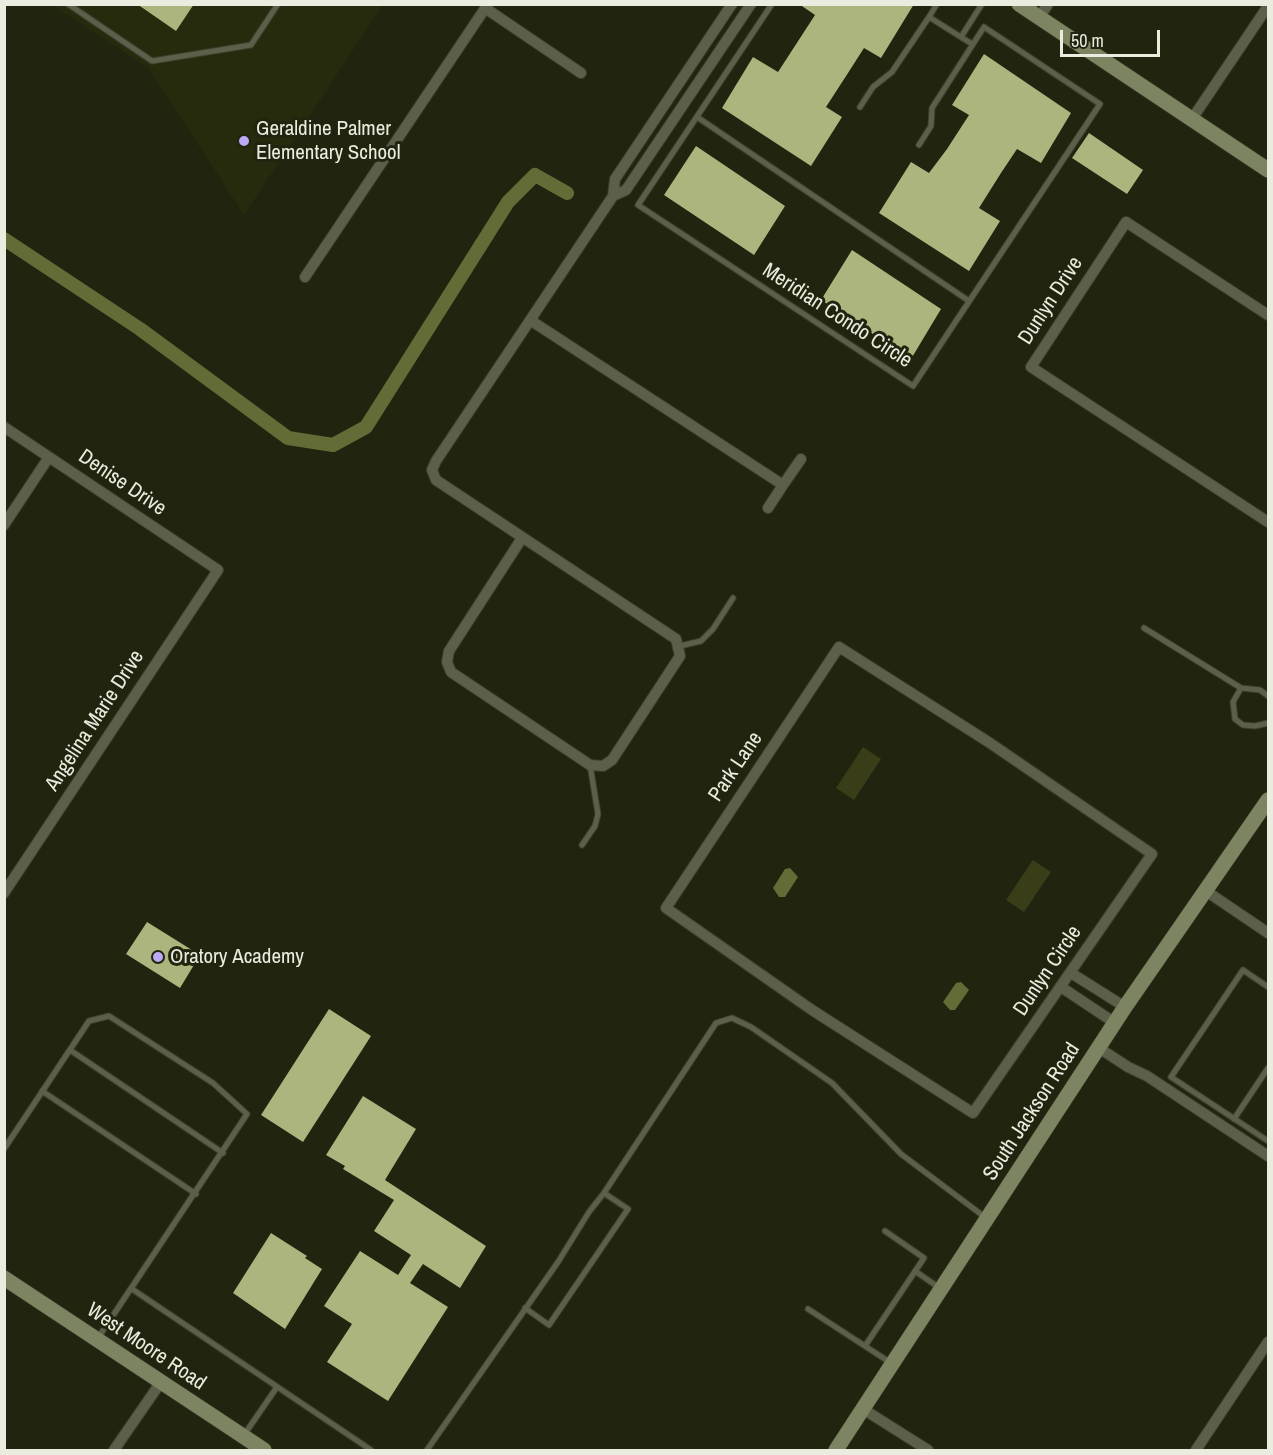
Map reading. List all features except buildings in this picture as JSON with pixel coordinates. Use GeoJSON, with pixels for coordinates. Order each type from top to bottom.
{"type":"FeatureCollection","features":[{"type":"Feature","properties":{"kind":"main road"},"geometry":{"type":"LineString","coordinates":[[1019,4],[1269,170]]}},
{"type":"Feature","properties":{"kind":"main road","name":"South Jackson Road"},"geometry":{"type":"LineString","coordinates":[[836,1450],[1125,1007],[1269,800]]}},
{"type":"Feature","properties":{"kind":"main road","name":"West Moore Road"},"geometry":{"type":"LineString","coordinates":[[4,1278],[264,1450]]}},
{"type":"Feature","properties":{"kind":"street"},"geometry":{"type":"LineString","coordinates":[[522,538],[449,651],[447,662],[451,672],[590,765],[603,766],[612,760],[680,656],[680,646],[676,639],[436,480],[432,470],[436,460],[613,196],[615,179],[732,4]]}},
{"type":"Feature","properties":{"kind":"street"},"geometry":{"type":"LineString","coordinates":[[613,196],[626,190],[751,4]]}},
{"type":"Feature","properties":{"kind":"street"},"geometry":{"type":"LineString","coordinates":[[1039,18],[1048,4]]}},
{"type":"Feature","properties":{"kind":"street"},"geometry":{"type":"LineString","coordinates":[[305,277],[487,6],[581,73]]}},
{"type":"Feature","properties":{"kind":"street"},"geometry":{"type":"LineString","coordinates":[[1192,119],[1269,6]]}},
{"type":"Feature","properties":{"kind":"street"},"geometry":{"type":"LineString","coordinates":[[711,36],[724,45]]}},
{"type":"Feature","properties":{"kind":"street","name":"Dunlyn Drive"},"geometry":{"type":"LineString","coordinates":[[1269,315],[1126,222],[1031,367],[1269,522]]}},
{"type":"Feature","properties":{"kind":"street"},"geometry":{"type":"LineString","coordinates":[[530,320],[783,485]]}},
{"type":"Feature","properties":{"kind":"street","name":"Denise Drive"},"geometry":{"type":"LineString","coordinates":[[4,427],[218,570]]}},
{"type":"Feature","properties":{"kind":"street"},"geometry":{"type":"LineString","coordinates":[[4,525],[50,458]]}},
{"type":"Feature","properties":{"kind":"street"},"geometry":{"type":"LineString","coordinates":[[768,508],[801,459]]}},
{"type":"Feature","properties":{"kind":"street","name":"Angelina Marie Drive"},"geometry":{"type":"LineString","coordinates":[[4,893],[218,570]]}},
{"type":"Feature","properties":{"kind":"street","name":"Park Lane"},"geometry":{"type":"LineString","coordinates":[[666,908],[839,647]]}},
{"type":"Feature","properties":{"kind":"street","name":"Dunlyn Circle"},"geometry":{"type":"LineString","coordinates":[[666,908],[812,1010],[974,1113],[1152,854],[990,743],[839,647]]}},
{"type":"Feature","properties":{"kind":"street"},"geometry":{"type":"LineString","coordinates":[[1206,891],[1269,933]]}},
{"type":"Feature","properties":{"kind":"street"},"geometry":{"type":"LineString","coordinates":[[1071,973],[1125,1007]]}},
{"type":"Feature","properties":{"kind":"street"},"geometry":{"type":"LineString","coordinates":[[1061,987],[1115,1023]]}},
{"type":"Feature","properties":{"kind":"street"},"geometry":{"type":"LineString","coordinates":[[1099,1048],[1147,1076],[1269,1156]]}},
{"type":"Feature","properties":{"kind":"street"},"geometry":{"type":"LineString","coordinates":[[1196,1450],[1269,1342]]}},
{"type":"Feature","properties":{"kind":"street"},"geometry":{"type":"LineString","coordinates":[[114,1450],[161,1382]]}},
{"type":"Feature","properties":{"kind":"street"},"geometry":{"type":"LineString","coordinates":[[863,1409],[928,1450]]}},
{"type":"Feature","properties":{"kind":"lane"},"geometry":{"type":"LineString","coordinates":[[68,4],[152,61],[250,45],[278,4]]}},
{"type":"Feature","properties":{"kind":"lane","name":"Meridian Condo Circle"},"geometry":{"type":"LineString","coordinates":[[772,4],[638,205],[913,386],[1100,104],[984,27],[972,44]]}},
{"type":"Feature","properties":{"kind":"lane"},"geometry":{"type":"LineString","coordinates":[[860,107],[873,87],[892,72],[937,4]]}},
{"type":"Feature","properties":{"kind":"lane"},"geometry":{"type":"LineString","coordinates":[[961,37],[982,4]]}},
{"type":"Feature","properties":{"kind":"lane"},"geometry":{"type":"LineString","coordinates":[[918,145],[931,126],[932,108],[972,44],[929,17]]}},
{"type":"Feature","properties":{"kind":"lane"},"geometry":{"type":"LineString","coordinates":[[697,117],[969,301]]}},
{"type":"Feature","properties":{"kind":"lane"},"geometry":{"type":"LineString","coordinates":[[680,646],[701,641],[712,630],[733,598]]}},
{"type":"Feature","properties":{"kind":"lane"},"geometry":{"type":"LineString","coordinates":[[1144,627],[1241,688],[1260,690],[1269,696]]}},
{"type":"Feature","properties":{"kind":"lane"},"geometry":{"type":"LineString","coordinates":[[1241,688],[1233,702],[1235,719],[1243,724],[1255,726],[1269,723]]}},
{"type":"Feature","properties":{"kind":"lane"},"geometry":{"type":"LineString","coordinates":[[582,845],[595,826],[598,814],[590,765]]}},
{"type":"Feature","properties":{"kind":"lane"},"geometry":{"type":"LineString","coordinates":[[1269,987],[1243,970],[1172,1077],[1269,1141]]}},
{"type":"Feature","properties":{"kind":"lane"},"geometry":{"type":"LineString","coordinates":[[4,1149],[89,1021],[109,1016],[213,1083],[247,1114],[223,1154],[97,1340]]}},
{"type":"Feature","properties":{"kind":"lane"},"geometry":{"type":"LineString","coordinates":[[427,1450],[588,1212],[604,1193],[716,1023],[732,1018],[751,1027],[832,1083],[901,1154],[987,1219]]}},
{"type":"Feature","properties":{"kind":"lane"},"geometry":{"type":"LineString","coordinates":[[70,1050],[223,1154]]}},
{"type":"Feature","properties":{"kind":"lane"},"geometry":{"type":"LineString","coordinates":[[1234,1119],[1269,1068]]}},
{"type":"Feature","properties":{"kind":"lane"},"geometry":{"type":"LineString","coordinates":[[42,1091],[196,1194]]}},
{"type":"Feature","properties":{"kind":"lane"},"geometry":{"type":"LineString","coordinates":[[525,1308],[549,1325],[628,1209],[604,1193]]}},
{"type":"Feature","properties":{"kind":"lane"},"geometry":{"type":"LineString","coordinates":[[866,1346],[924,1258],[885,1231]]}},
{"type":"Feature","properties":{"kind":"lane"},"geometry":{"type":"LineString","coordinates":[[915,1271],[941,1289]]}},
{"type":"Feature","properties":{"kind":"lane"},"geometry":{"type":"LineString","coordinates":[[132,1289],[371,1450]]}},
{"type":"Feature","properties":{"kind":"lane"},"geometry":{"type":"LineString","coordinates":[[808,1309],[893,1364]]}},
{"type":"Feature","properties":{"kind":"lane"},"geometry":{"type":"LineString","coordinates":[[243,1437],[277,1387]]}},
{"type":"Feature","properties":{"kind":"shaded area","name":"Geraldine Palmer Elementary School"},"geometry":{"type":"Polygon","coordinates":[[[53,5],[383,5],[244,215],[148,68],[53,5]]]}},
{"type":"Feature","properties":{"kind":"shaded area"},"geometry":{"type":"Polygon","coordinates":[[[863,747],[881,759],[854,800],[836,788],[863,747]]]}},
{"type":"Feature","properties":{"kind":"shaded area"},"geometry":{"type":"Polygon","coordinates":[[[1033,860],[1051,872],[1024,912],[1006,900],[1033,860]]]}},
{"type":"Feature","properties":{"kind":"shaded area"},"geometry":{"type":"Polygon","coordinates":[[[790,868],[798,877],[785,897],[779,897],[773,888],[785,869],[790,868]]]}},
{"type":"Feature","properties":{"kind":"shaded area"},"geometry":{"type":"Polygon","coordinates":[[[961,982],[969,990],[955,1010],[950,1010],[943,1002],[956,983],[961,982]]]}},
{"type":"Feature","properties":{"kind":"waterway"},"geometry":{"type":"LineString","coordinates":[[4,239],[140,329],[288,438],[333,445],[366,427],[508,202],[535,175],[567,193]]}},
{"type":"Feature","properties":{"kind":"place","name":"Geraldine Palmer Elementary School"},"geometry":{"type":"Point","coordinates":[244,141]}},
{"type":"Feature","properties":{"kind":"place","name":"Oratory Academy"},"geometry":{"type":"Point","coordinates":[158,957]}}]}
